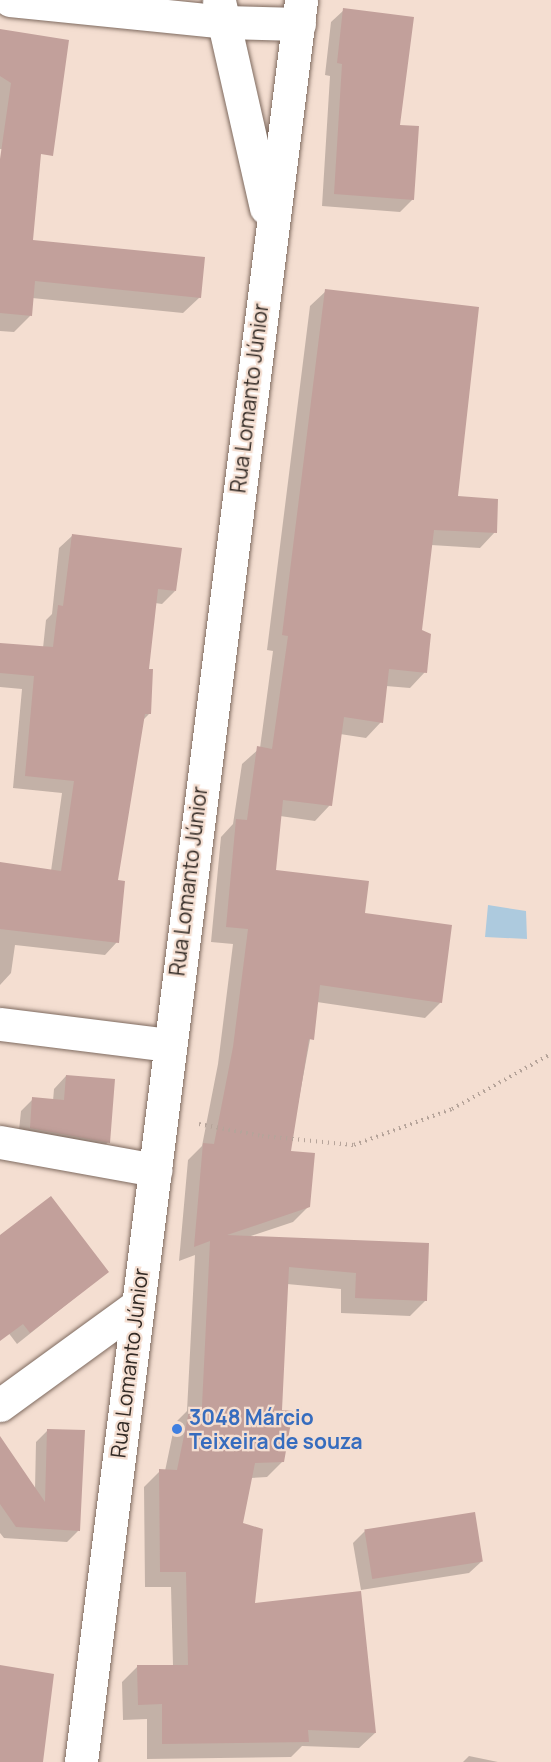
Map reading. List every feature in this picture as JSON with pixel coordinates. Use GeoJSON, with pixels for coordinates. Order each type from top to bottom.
{"type":"FeatureCollection","features":[{"type":"Feature","properties":{"kind":"street"},"geometry":{"type":"LineString","coordinates":[[10,0],[222,11],[300,12]]}},
{"type":"Feature","properties":{"kind":"street"},"geometry":{"type":"LineString","coordinates":[[222,11],[270,227]]}},
{"type":"Feature","properties":{"kind":"street","name":"Rua Lomanto Júnior"},"geometry":{"type":"LineString","coordinates":[[81,1762],[135,1307],[155,1170],[168,1045],[270,227],[300,12]]}},
{"type":"Feature","properties":{"kind":"street"},"geometry":{"type":"LineString","coordinates":[[0,1024],[168,1045]]}},
{"type":"Feature","properties":{"kind":"street"},"geometry":{"type":"LineString","coordinates":[[0,1142],[155,1170]]}},
{"type":"Feature","properties":{"kind":"street"},"geometry":{"type":"LineString","coordinates":[[0,1405],[135,1307]]}},
{"type":"Feature","properties":{"kind":"path"},"geometry":{"type":"LineString","coordinates":[[160,1117],[262,1136],[354,1145],[452,1109],[551,1054]]}},
{"type":"Feature","properties":{"kind":"water"},"geometry":{"type":"Polygon","coordinates":[[[488,905],[526,911],[527,939],[485,937],[488,905]]]}},
{"type":"Feature","properties":{"kind":"building"},"geometry":{"type":"Polygon","coordinates":[[[343,8],[414,17],[400,125],[419,126],[414,200],[334,194],[342,64],[337,63],[343,8]]]}},
{"type":"Feature","properties":{"kind":"building"},"geometry":{"type":"Polygon","coordinates":[[[0,29],[69,40],[53,156],[41,154],[33,240],[205,257],[201,298],[35,281],[32,316],[0,313],[0,159],[11,83],[0,76],[0,29]]]}},
{"type":"Feature","properties":{"kind":"building"},"geometry":{"type":"Polygon","coordinates":[[[325,289],[479,307],[458,496],[498,499],[497,533],[434,530],[422,630],[431,634],[427,673],[389,669],[383,723],[344,717],[332,806],[283,800],[276,870],[369,881],[365,913],[452,925],[442,1003],[320,985],[314,1040],[309,1039],[291,1151],[315,1153],[310,1207],[227,1235],[429,1243],[427,1301],[355,1298],[356,1273],[289,1267],[282,1410],[293,1411],[284,1462],[255,1463],[243,1523],[263,1529],[255,1603],[361,1591],[376,1733],[308,1730],[309,1742],[162,1744],[162,1704],[138,1705],[137,1665],[188,1665],[186,1572],[160,1572],[159,1469],[177,1470],[190,1406],[202,1406],[210,1241],[194,1247],[203,1143],[214,1144],[233,1047],[248,929],[226,927],[236,819],[247,820],[257,746],[272,749],[288,636],[282,635],[325,289]]]}},
{"type":"Feature","properties":{"kind":"building"},"geometry":{"type":"Polygon","coordinates":[[[72,534],[182,548],[176,591],[158,589],[149,669],[153,669],[151,714],[145,714],[118,880],[125,881],[119,943],[0,929],[0,862],[61,871],[74,781],[25,776],[34,676],[0,673],[0,643],[53,647],[58,605],[63,606],[72,534]]]}},
{"type":"Feature","properties":{"kind":"building"},"geometry":{"type":"Polygon","coordinates":[[[66,1075],[115,1079],[110,1143],[30,1128],[32,1097],[64,1100],[66,1075]]]}},
{"type":"Feature","properties":{"kind":"building"},"geometry":{"type":"Polygon","coordinates":[[[51,1196],[109,1272],[30,1333],[23,1324],[0,1341],[0,1235],[51,1196]]]}},
{"type":"Feature","properties":{"kind":"building"},"geometry":{"type":"Polygon","coordinates":[[[47,1429],[85,1430],[80,1531],[16,1527],[0,1504],[0,1436],[45,1502],[47,1429]]]}},
{"type":"Feature","properties":{"kind":"building"},"geometry":{"type":"Polygon","coordinates":[[[475,1512],[483,1561],[372,1579],[364,1530],[475,1512]]]}},
{"type":"Feature","properties":{"kind":"building"},"geometry":{"type":"Polygon","coordinates":[[[0,1665],[54,1674],[43,1762],[0,1762],[0,1665]]]}},
{"type":"Feature","properties":{"kind":"place","name":"3048 Márcio Teixeira de souza"},"geometry":{"type":"Point","coordinates":[177,1429]}}]}
